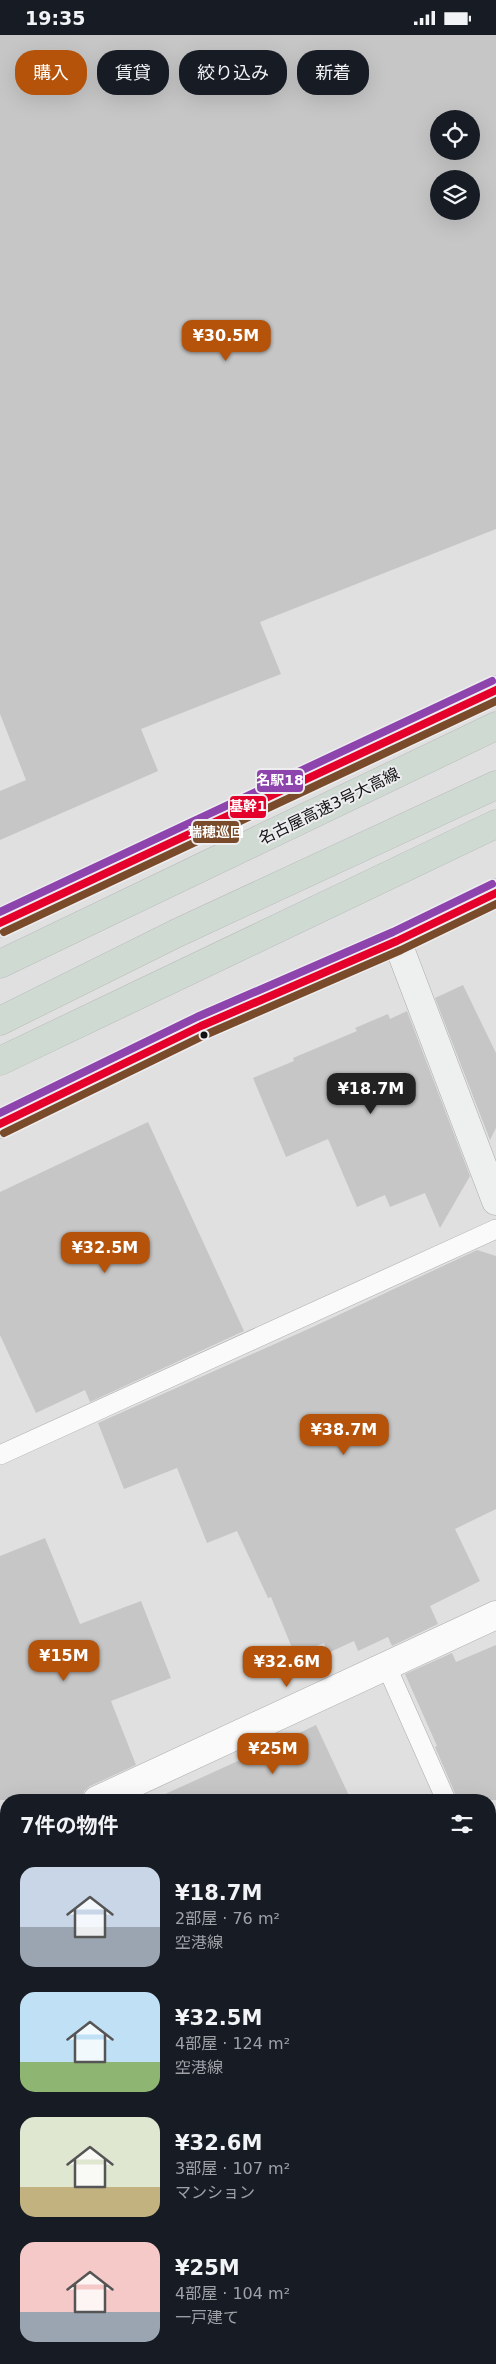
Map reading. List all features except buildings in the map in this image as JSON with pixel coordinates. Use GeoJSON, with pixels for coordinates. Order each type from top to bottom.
{"type":"FeatureCollection","features":[{"type":"Feature","properties":{"kind":"highway","name":"名古屋高速3号大高線"},"geometry":{"type":"LineString","coordinates":[[0,964],[496,726]]}},
{"type":"Feature","properties":{"kind":"highway"},"geometry":{"type":"LineString","coordinates":[[0,1021],[177,933],[496,785]]}},
{"type":"Feature","properties":{"kind":"highway"},"geometry":{"type":"LineString","coordinates":[[0,1061],[496,824]]}},
{"type":"Feature","properties":{"kind":"main road"},"geometry":{"type":"LineString","coordinates":[[0,923],[496,690]]}},
{"type":"Feature","properties":{"kind":"main road"},"geometry":{"type":"LineString","coordinates":[[0,1124],[201,1026],[397,941],[496,893]]}},
{"type":"Feature","properties":{"kind":"street"},"geometry":{"type":"LineString","coordinates":[[397,941],[496,1201]]}},
{"type":"Feature","properties":{"kind":"street"},"geometry":{"type":"LineString","coordinates":[[110,1794],[496,1615]]}},
{"type":"Feature","properties":{"kind":"lane"},"geometry":{"type":"LineString","coordinates":[[0,1455],[496,1229]]}},
{"type":"Feature","properties":{"kind":"lane"},"geometry":{"type":"LineString","coordinates":[[386,1665],[443,1794]]}},
{"type":"Feature","properties":{"kind":"transit line","name":"名駅18"},"geometry":{"type":"LineString","coordinates":[[0,912],[492,681]]}},
{"type":"Feature","properties":{"kind":"transit line","name":"基幹1"},"geometry":{"type":"LineString","coordinates":[[0,923],[496,690]]}},
{"type":"Feature","properties":{"kind":"transit line","name":"瑞穂巡回"},"geometry":{"type":"LineString","coordinates":[[4,932],[496,701]]}},
{"type":"Feature","properties":{"kind":"transit line","name":"名駅18"},"geometry":{"type":"LineString","coordinates":[[0,1113],[197,1017],[393,932],[492,884]]}},
{"type":"Feature","properties":{"kind":"transit line","name":"基幹1"},"geometry":{"type":"LineString","coordinates":[[0,1124],[201,1026],[397,941],[496,893]]}},
{"type":"Feature","properties":{"kind":"transit line","name":"瑞穂巡回"},"geometry":{"type":"LineString","coordinates":[[4,1133],[205,1035],[401,950],[496,904]]}}]}
